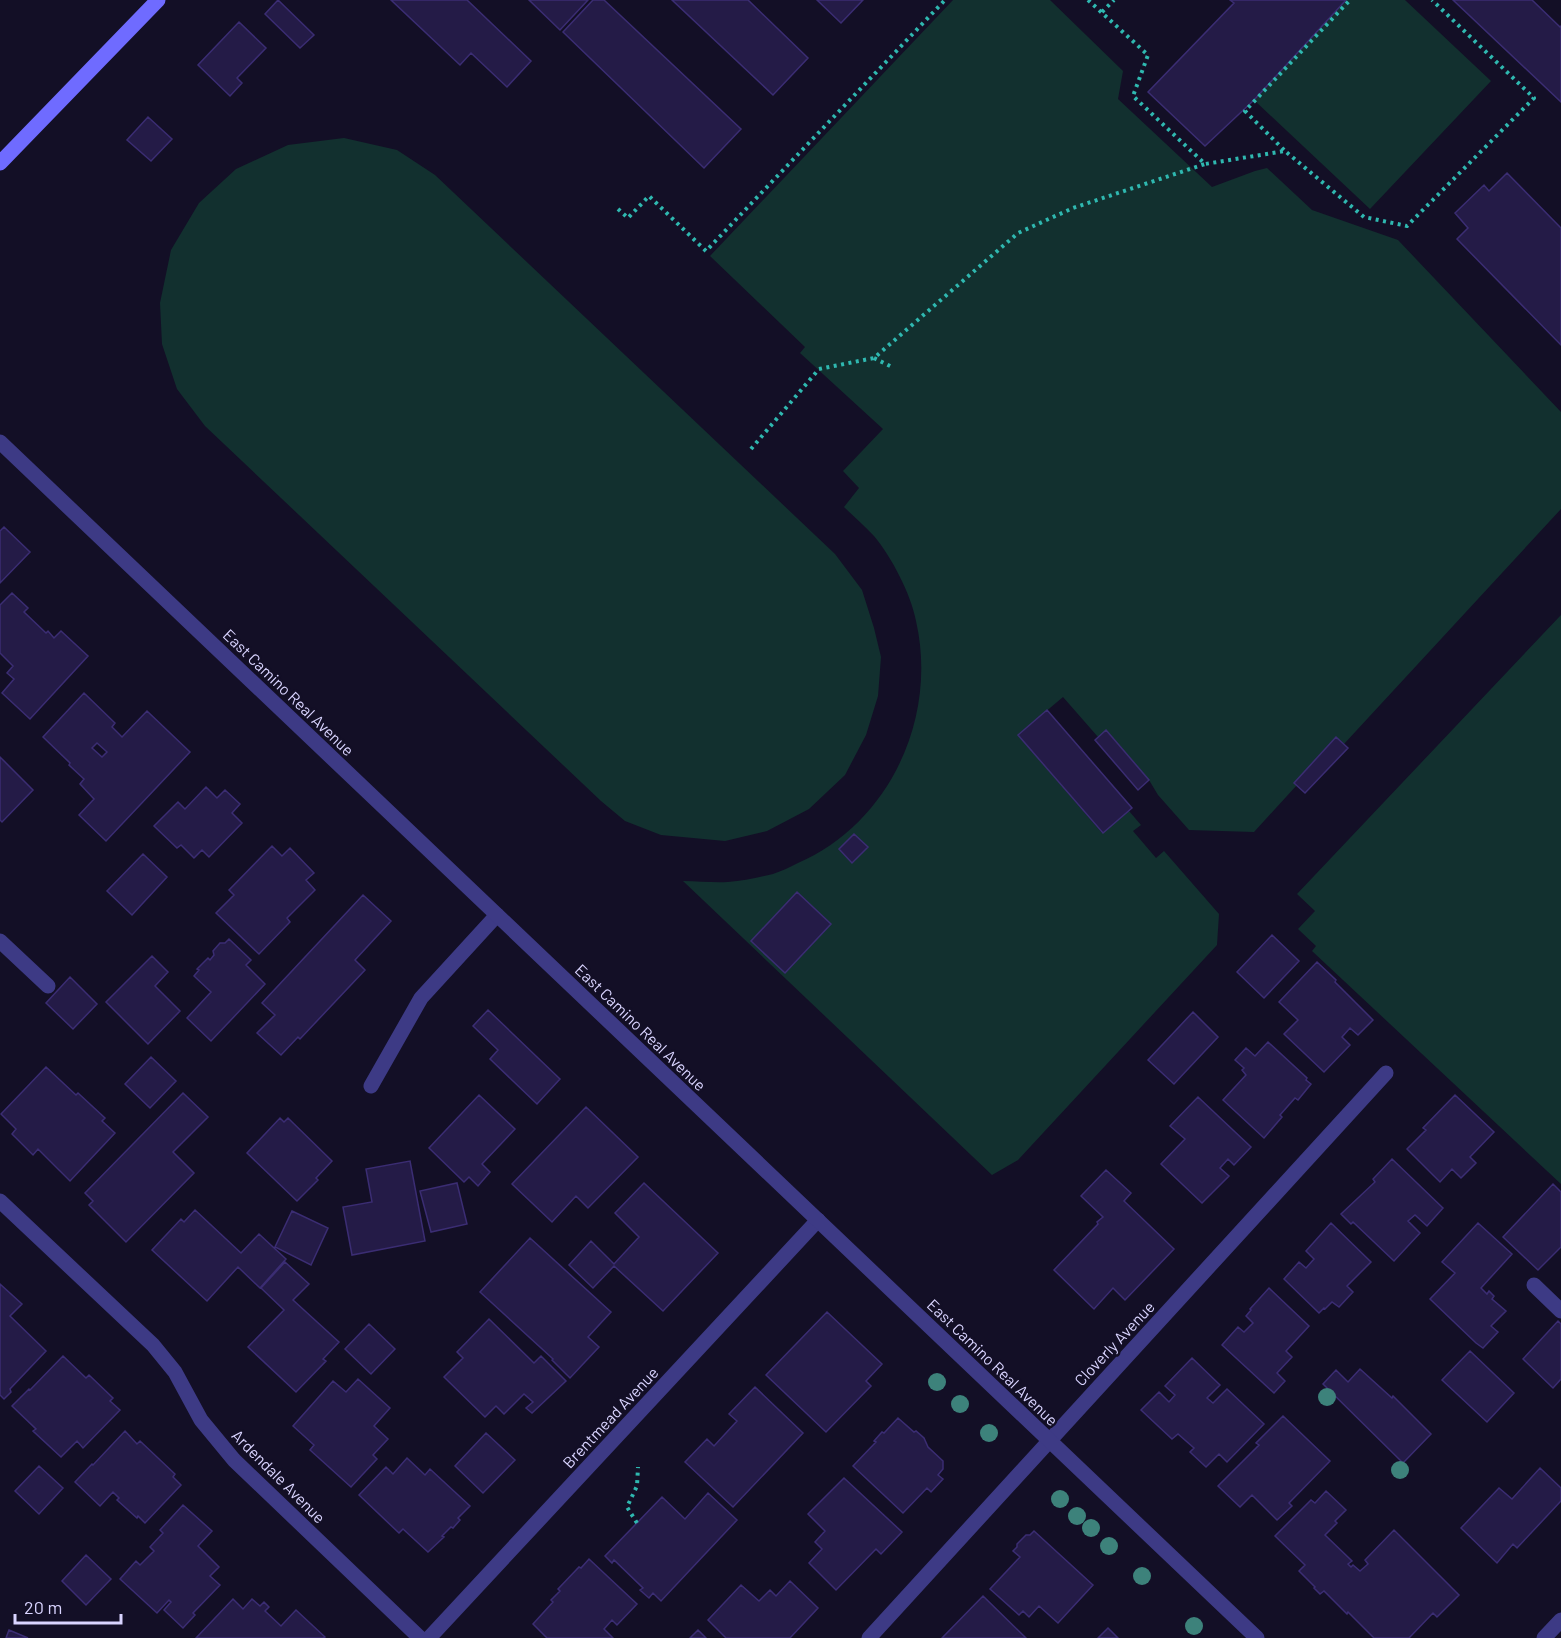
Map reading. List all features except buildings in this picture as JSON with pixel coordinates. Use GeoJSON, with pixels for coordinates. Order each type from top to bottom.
{"type":"FeatureCollection","features":[{"type":"Feature","properties":{"kind":"main road"},"geometry":{"type":"LineString","coordinates":[[0,164],[158,0]]}},
{"type":"Feature","properties":{"kind":"street","name":"East Camino Real Avenue"},"geometry":{"type":"LineString","coordinates":[[0,442],[1257,1638]]}},
{"type":"Feature","properties":{"kind":"street"},"geometry":{"type":"LineString","coordinates":[[371,1086],[421,998],[497,915]]}},
{"type":"Feature","properties":{"kind":"street"},"geometry":{"type":"LineString","coordinates":[[0,941],[48,986]]}},
{"type":"Feature","properties":{"kind":"street","name":"Cloverly Avenue"},"geometry":{"type":"LineString","coordinates":[[869,1638],[1386,1073]]}},
{"type":"Feature","properties":{"kind":"street","name":"Ardendale Avenue"},"geometry":{"type":"LineString","coordinates":[[0,1201],[153,1345],[175,1372],[201,1420],[234,1460],[420,1638]]}},
{"type":"Feature","properties":{"kind":"street","name":"Brentmead Avenue"},"geometry":{"type":"LineString","coordinates":[[429,1638],[818,1220]]}},
{"type":"Feature","properties":{"kind":"street"},"geometry":{"type":"LineString","coordinates":[[1534,1285],[1561,1311]]}},
{"type":"Feature","properties":{"kind":"street"},"geometry":{"type":"LineString","coordinates":[[1547,1637],[1561,1620]]}},
{"type":"Feature","properties":{"kind":"path"},"geometry":{"type":"LineString","coordinates":[[618,209],[628,218],[649,196],[706,251],[945,0]]}},
{"type":"Feature","properties":{"kind":"path"},"geometry":{"type":"LineString","coordinates":[[1088,0],[1148,55],[1133,96],[1205,165]]}},
{"type":"Feature","properties":{"kind":"path"},"geometry":{"type":"LineString","coordinates":[[1102,12],[1114,0]]}},
{"type":"Feature","properties":{"kind":"path"},"geometry":{"type":"LineString","coordinates":[[1350,0],[1245,111],[1285,151],[1364,217],[1407,226],[1534,98],[1432,0]]}},
{"type":"Feature","properties":{"kind":"path"},"geometry":{"type":"LineString","coordinates":[[751,449],[819,369],[874,358],[1018,233],[1073,208],[1205,165],[1285,151]]}},
{"type":"Feature","properties":{"kind":"path"},"geometry":{"type":"LineString","coordinates":[[874,358],[894,368]]}},
{"type":"Feature","properties":{"kind":"path"},"geometry":{"type":"LineString","coordinates":[[637,1523],[627,1507],[637,1486],[638,1467]]}},
{"type":"Feature","properties":{"kind":"green space"},"geometry":{"type":"Polygon","coordinates":[[[953,0],[1050,0],[1123,71],[1118,99],[1212,187],[1267,168],[1312,210],[1398,240],[1561,412],[1561,509],[1344,744],[1336,737],[1294,783],[1297,785],[1254,832],[1189,830],[1107,731],[1098,737],[1063,697],[1018,735],[1102,833],[1129,811],[1141,825],[1133,831],[1156,858],[1164,851],[1219,914],[1217,945],[1018,1160],[992,1175],[683,881],[728,882],[773,874],[830,845],[858,822],[882,794],[900,763],[913,729],[920,694],[921,657],[913,610],[900,576],[887,554],[874,536],[844,507],[859,488],[843,471],[883,429],[800,353],[805,347],[710,256],[953,0]]]}},
{"type":"Feature","properties":{"kind":"green space"},"geometry":{"type":"Polygon","coordinates":[[[1346,0],[1405,0],[1491,81],[1370,209],[1254,100],[1346,0]]]}},
{"type":"Feature","properties":{"kind":"green space"},"geometry":{"type":"Polygon","coordinates":[[[344,138],[397,150],[435,175],[835,554],[862,590],[881,657],[878,696],[866,735],[845,775],[809,809],[767,831],[725,841],[661,835],[625,821],[601,801],[205,426],[177,389],[162,344],[160,303],[171,250],[199,203],[236,169],[288,145],[344,138]]]}},
{"type":"Feature","properties":{"kind":"green space"},"geometry":{"type":"Polygon","coordinates":[[[1561,615],[1561,1184],[1312,951],[1316,946],[1298,929],[1315,911],[1297,894],[1561,615]]]}}]}
